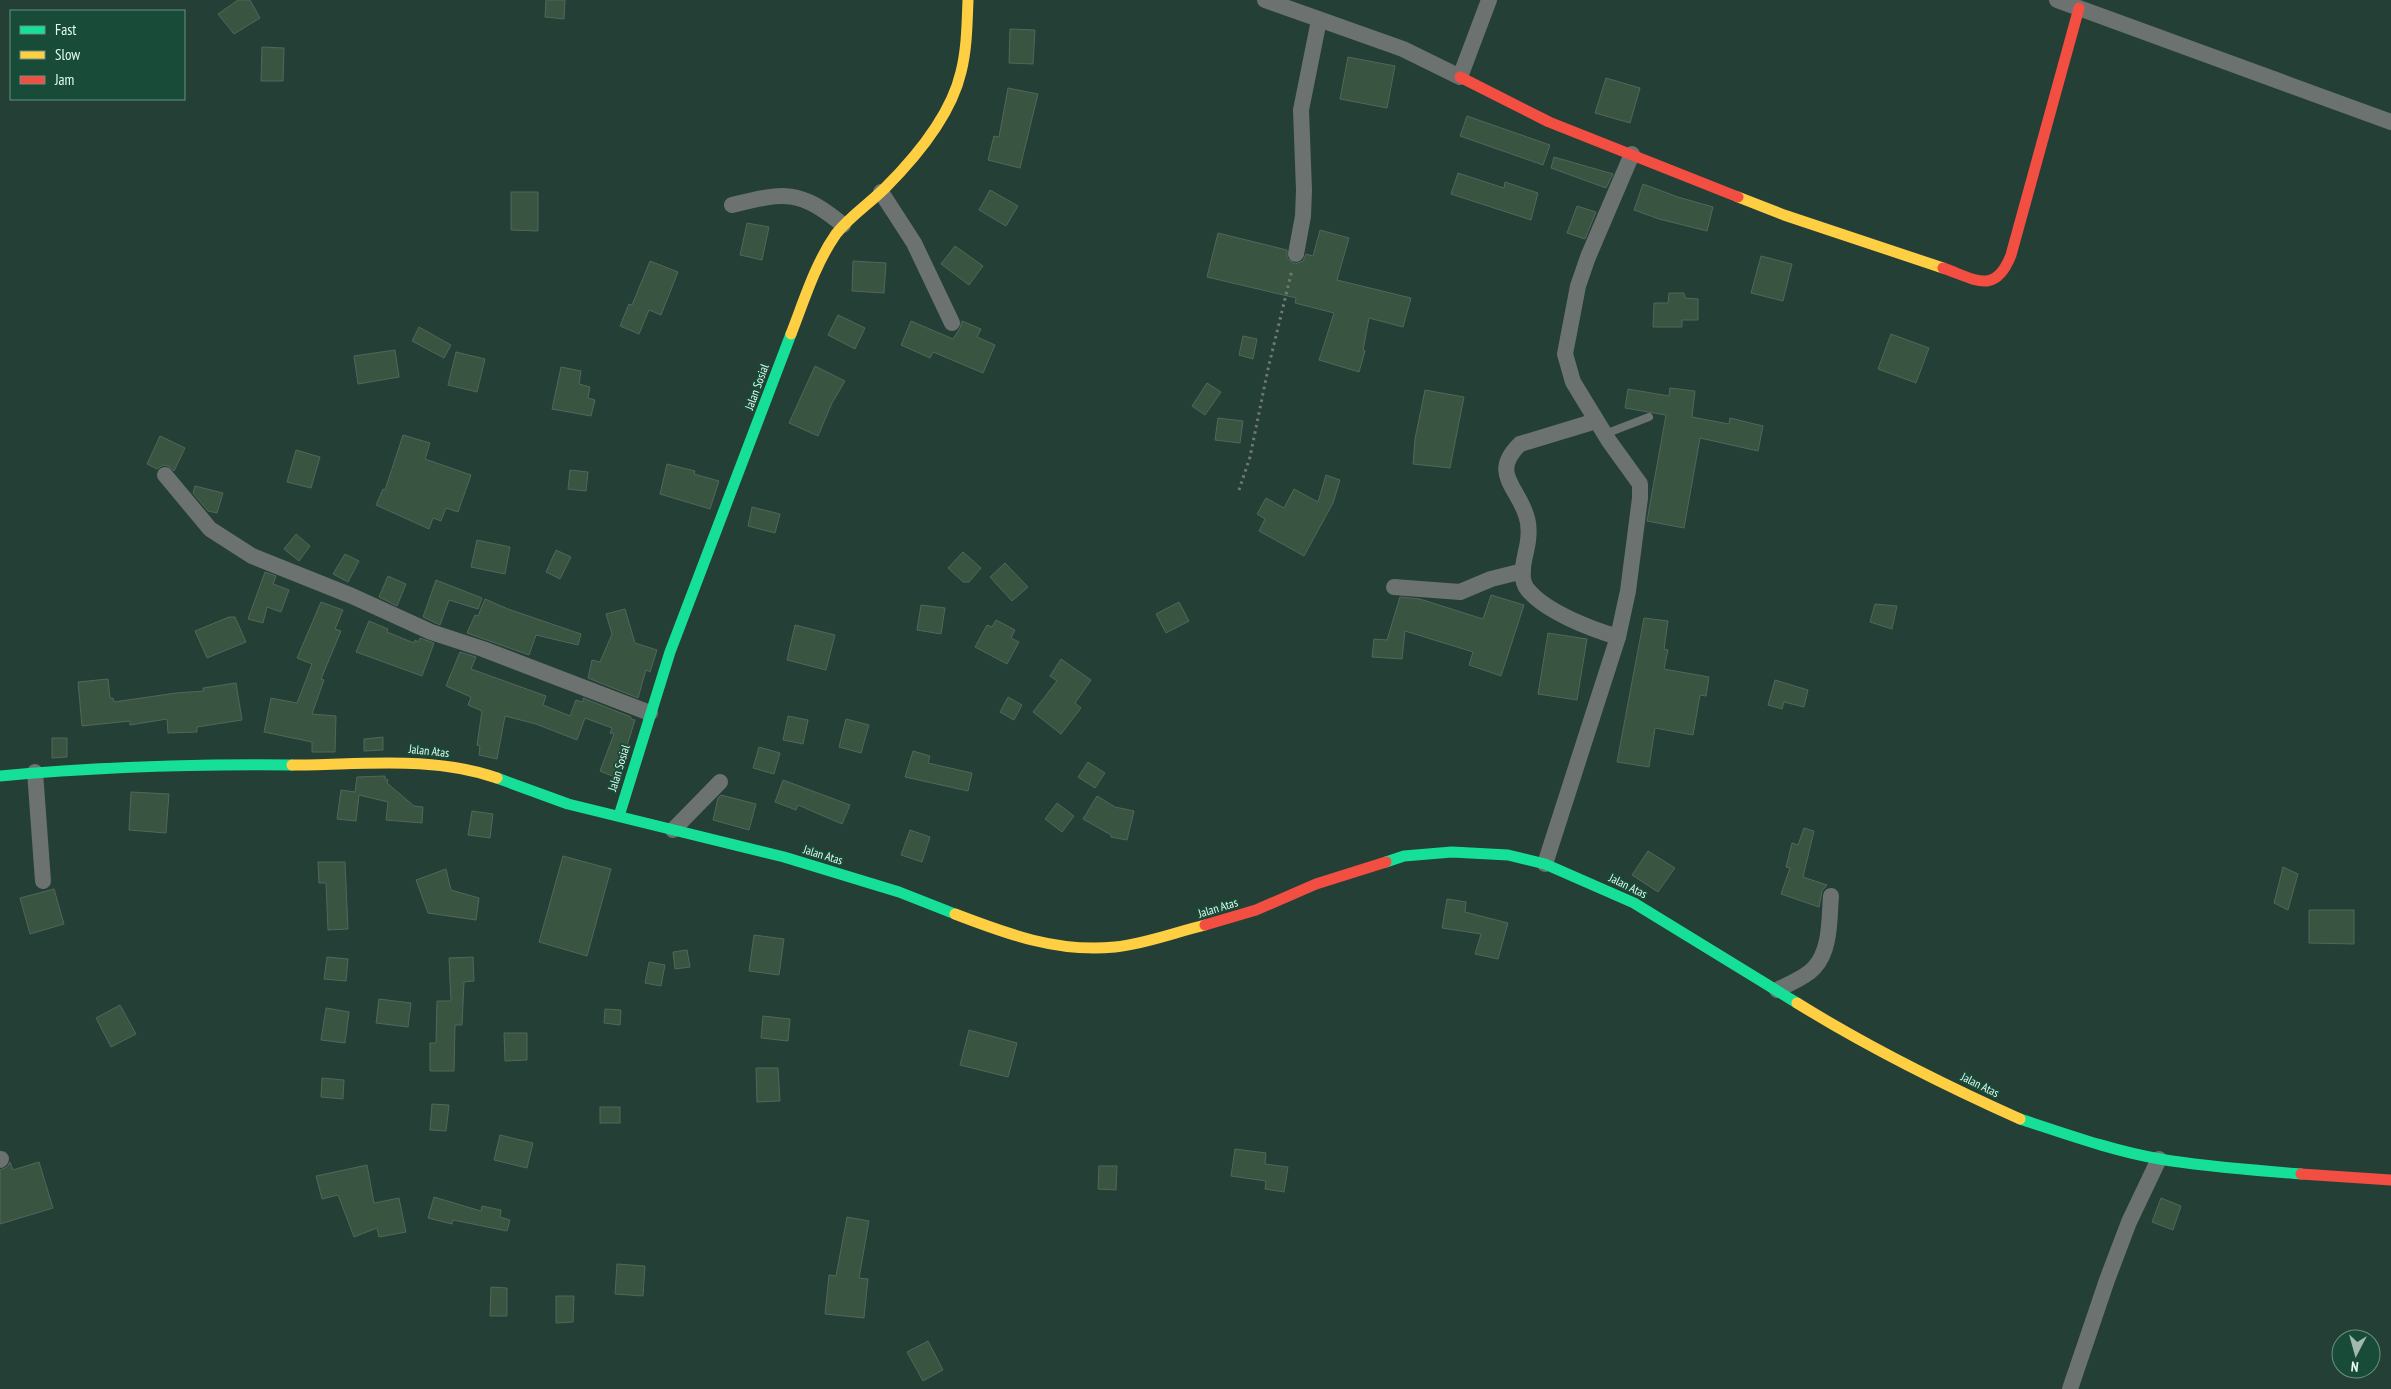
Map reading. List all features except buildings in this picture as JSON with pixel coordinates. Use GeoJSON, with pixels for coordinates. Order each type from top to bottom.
{"type":"FeatureCollection","features":[{"type":"Feature","properties":{"kind":"street","name":"Jalan Sosial"},"geometry":{"type":"LineString","coordinates":[[619,816],[670,652],[805,295],[832,239],[843,225],[881,192],[913,157],[950,103],[965,57],[968,0]]}},
{"type":"Feature","properties":{"kind":"street"},"geometry":{"type":"LineString","coordinates":[[1265,0],[1278,3],[1319,20],[1403,49],[1549,122],[1784,215],[1970,279],[1984,282],[1995,280],[2005,270],[2011,255],[2079,8]]}},
{"type":"Feature","properties":{"kind":"street"},"geometry":{"type":"LineString","coordinates":[[1460,77],[1489,0]]}},
{"type":"Feature","properties":{"kind":"street"},"geometry":{"type":"LineString","coordinates":[[2057,0],[2391,122]]}},
{"type":"Feature","properties":{"kind":"street"},"geometry":{"type":"LineString","coordinates":[[1296,254],[1303,216],[1302,110],[1319,20]]}},
{"type":"Feature","properties":{"kind":"street"},"geometry":{"type":"LineString","coordinates":[[1545,864],[1618,637],[1631,570],[1640,498],[1640,484],[1600,427],[1573,382],[1565,354],[1578,286],[1588,257],[1632,154]]}},
{"type":"Feature","properties":{"kind":"street"},"geometry":{"type":"LineString","coordinates":[[881,192],[914,243],[952,323]]}},
{"type":"Feature","properties":{"kind":"street"},"geometry":{"type":"LineString","coordinates":[[732,205],[772,195],[792,195],[813,203],[843,225]]}},
{"type":"Feature","properties":{"kind":"street"},"geometry":{"type":"LineString","coordinates":[[1600,427],[1520,444],[1508,460],[1506,469],[1508,480],[1526,515],[1528,526],[1523,571],[1527,588],[1543,602],[1591,629],[1618,637]]}},
{"type":"Feature","properties":{"kind":"street"},"geometry":{"type":"LineString","coordinates":[[165,476],[210,530],[252,556],[352,596],[431,632],[483,649],[650,713]]}},
{"type":"Feature","properties":{"kind":"street"},"geometry":{"type":"LineString","coordinates":[[1394,587],[1460,592],[1491,579],[1523,571]]}},
{"type":"Feature","properties":{"kind":"street","name":"Jalan Atas"},"geometry":{"type":"LineString","coordinates":[[0,776],[35,772],[202,764],[423,763],[482,773],[568,804],[709,837],[802,863],[936,905],[1016,937],[1068,948],[1116,947],[1219,922],[1256,910],[1316,884],[1404,856],[1427,853],[1474,852],[1508,856],[1545,864],[1634,903],[1840,1029],[1976,1099],[2020,1119],[2078,1138],[2159,1159],[2236,1169],[2391,1180]]}},
{"type":"Feature","properties":{"kind":"street"},"geometry":{"type":"LineString","coordinates":[[35,772],[43,880]]}},
{"type":"Feature","properties":{"kind":"street"},"geometry":{"type":"LineString","coordinates":[[673,830],[720,782]]}},
{"type":"Feature","properties":{"kind":"street"},"geometry":{"type":"LineString","coordinates":[[1777,990],[1814,968],[1823,955],[1828,934],[1831,896]]}},
{"type":"Feature","properties":{"kind":"street"},"geometry":{"type":"LineString","coordinates":[[2070,1389],[2106,1280],[2129,1222],[2159,1159]]}},
{"type":"Feature","properties":{"kind":"lane"},"geometry":{"type":"LineString","coordinates":[[1600,427],[1650,417]]}},
{"type":"Feature","properties":{"kind":"path"},"geometry":{"type":"LineString","coordinates":[[1239,490],[1250,457],[1268,369],[1296,254]]}},
{"type":"Feature","properties":{"kind":"traffic: fast"},"geometry":{"type":"LineString","coordinates":[[619,816],[670,652],[791,334]]}},
{"type":"Feature","properties":{"kind":"traffic: fast"},"geometry":{"type":"LineString","coordinates":[[0,776],[146,767],[292,765]]}},
{"type":"Feature","properties":{"kind":"traffic: fast"},"geometry":{"type":"LineString","coordinates":[[497,778],[568,804],[784,857],[899,892],[955,914]]}},
{"type":"Feature","properties":{"kind":"traffic: fast"},"geometry":{"type":"LineString","coordinates":[[1386,862],[1404,856],[1452,852],[1508,855],[1545,864],[1634,903],[1797,1003]]}},
{"type":"Feature","properties":{"kind":"traffic: fast"},"geometry":{"type":"LineString","coordinates":[[2020,1119],[2090,1142],[2142,1156],[2212,1166],[2301,1174]]}},
{"type":"Feature","properties":{"kind":"traffic: slow"},"geometry":{"type":"LineString","coordinates":[[791,334],[816,270],[836,234],[847,221],[885,188],[909,162],[931,134],[949,104],[963,63],[968,0]]}},
{"type":"Feature","properties":{"kind":"traffic: slow"},"geometry":{"type":"LineString","coordinates":[[1738,197],[1784,215],[1943,268]]}},
{"type":"Feature","properties":{"kind":"traffic: slow"},"geometry":{"type":"LineString","coordinates":[[292,765],[421,764],[447,766],[497,778]]}},
{"type":"Feature","properties":{"kind":"traffic: slow"},"geometry":{"type":"LineString","coordinates":[[955,914],[1013,935],[1033,940],[1073,947],[1094,948],[1138,943],[1205,925]]}},
{"type":"Feature","properties":{"kind":"traffic: slow"},"geometry":{"type":"LineString","coordinates":[[1797,1003],[1907,1065],[2020,1119]]}},
{"type":"Feature","properties":{"kind":"traffic: jam"},"geometry":{"type":"LineString","coordinates":[[1943,268],[1974,280],[1983,281],[1991,280],[1998,276],[2005,268],[2011,255],[2079,8]]}},
{"type":"Feature","properties":{"kind":"traffic: jam"},"geometry":{"type":"LineString","coordinates":[[1460,77],[1549,122],[1738,197]]}},
{"type":"Feature","properties":{"kind":"traffic: jam"},"geometry":{"type":"LineString","coordinates":[[1205,925],[1256,910],[1316,884],[1386,862]]}},
{"type":"Feature","properties":{"kind":"traffic: jam"},"geometry":{"type":"LineString","coordinates":[[2301,1174],[2391,1180]]}}]}
